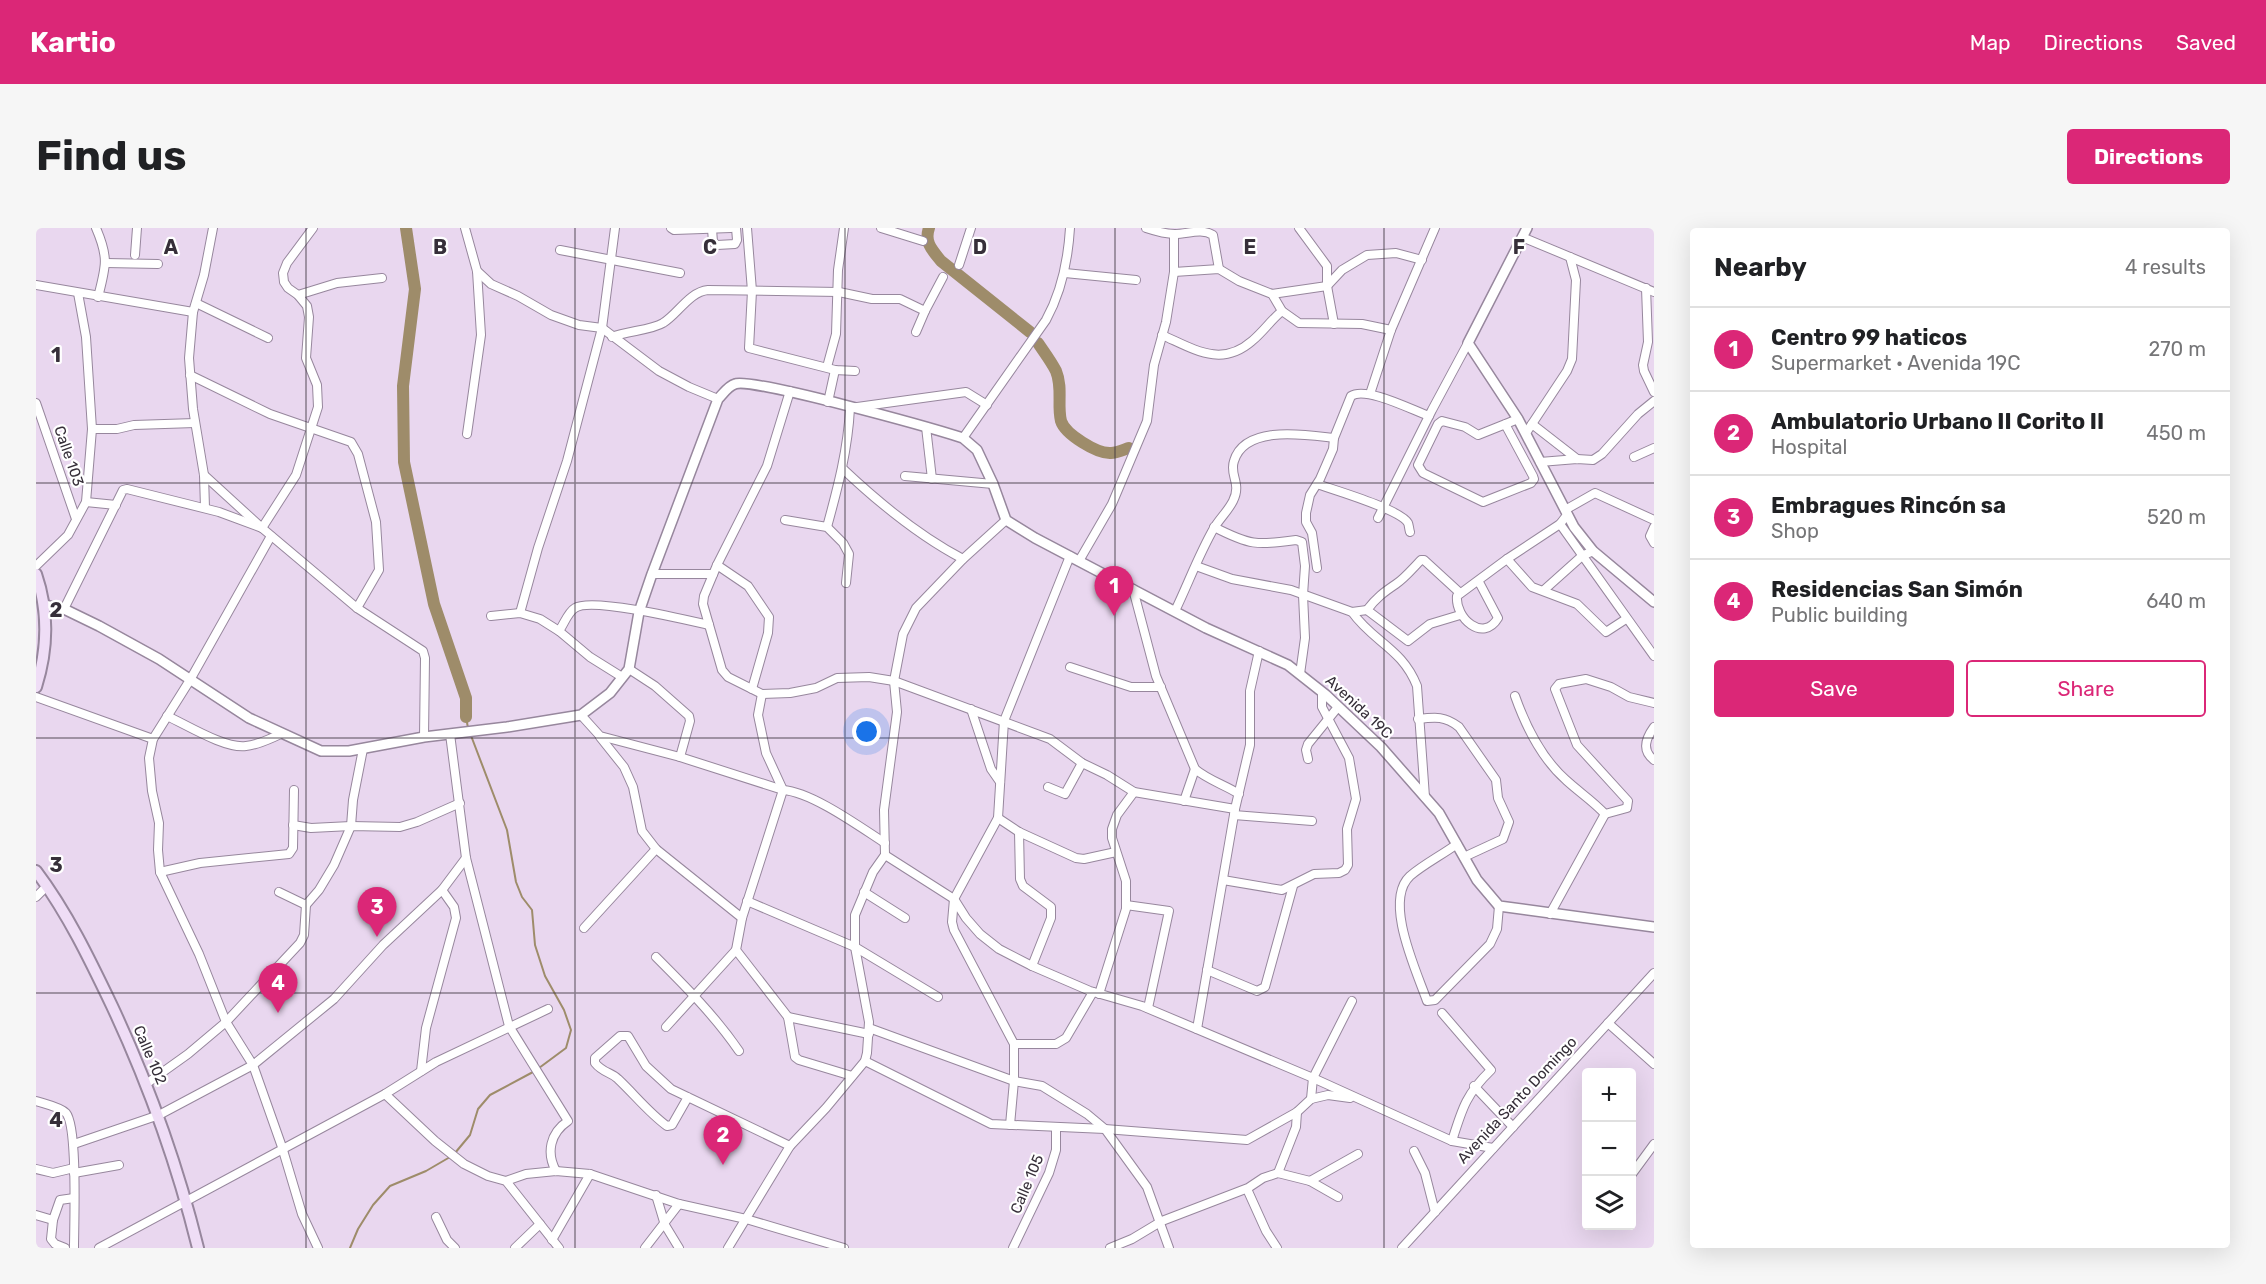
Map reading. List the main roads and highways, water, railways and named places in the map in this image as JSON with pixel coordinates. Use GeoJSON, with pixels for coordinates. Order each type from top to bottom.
{"type":"FeatureCollection","features":[{"type":"Feature","properties":{"kind":"main road"},"geometry":{"type":"LineString","coordinates":[[36,574],[44,605],[46,649],[40,662],[36,687]]}},
{"type":"Feature","properties":{"kind":"main road","name":"Calle 102"},"geometry":{"type":"LineString","coordinates":[[36,871],[91,961],[146,1084],[159,1115],[186,1200],[198,1248]]}},
{"type":"Feature","properties":{"kind":"waterway"},"geometry":{"type":"LineString","coordinates":[[406,228],[415,289],[403,386],[404,462],[434,604],[466,698],[466,717]]}},
{"type":"Feature","properties":{"kind":"waterway"},"geometry":{"type":"LineString","coordinates":[[929,228],[928,242],[941,261],[1030,332]]}},
{"type":"Feature","properties":{"kind":"waterway"},"geometry":{"type":"LineString","coordinates":[[1038,343],[1058,377],[1061,421],[1069,432],[1090,447],[1105,452],[1113,453],[1129,448]]}},
{"type":"Feature","properties":{"kind":"waterway"},"geometry":{"type":"LineString","coordinates":[[466,717],[468,728]]}},
{"type":"Feature","properties":{"kind":"waterway"},"geometry":{"type":"LineString","coordinates":[[470,733],[507,830],[516,882],[522,897],[532,910],[535,945],[545,976],[564,1010],[571,1030],[566,1048],[539,1068]]}},
{"type":"Feature","properties":{"kind":"waterway"},"geometry":{"type":"LineString","coordinates":[[455,1153],[470,1135],[478,1109],[490,1095],[533,1072]]}},
{"type":"Feature","properties":{"kind":"waterway"},"geometry":{"type":"LineString","coordinates":[[350,1248],[358,1229],[373,1205],[390,1186],[426,1171],[450,1157]]}},
{"type":"Feature","properties":{"kind":"place","name":"Centro 99 haticos"},"geometry":{"type":"Point","coordinates":[1114,616]}},
{"type":"Feature","properties":{"kind":"place","name":"Embragues Rincón sa"},"geometry":{"type":"Point","coordinates":[377,937]}},
{"type":"Feature","properties":{"kind":"place","name":"Residencias San Simón"},"geometry":{"type":"Point","coordinates":[278,1013]}},
{"type":"Feature","properties":{"kind":"place","name":"Ambulatorio Urbano II Corito II"},"geometry":{"type":"Point","coordinates":[723,1165]}}]}
